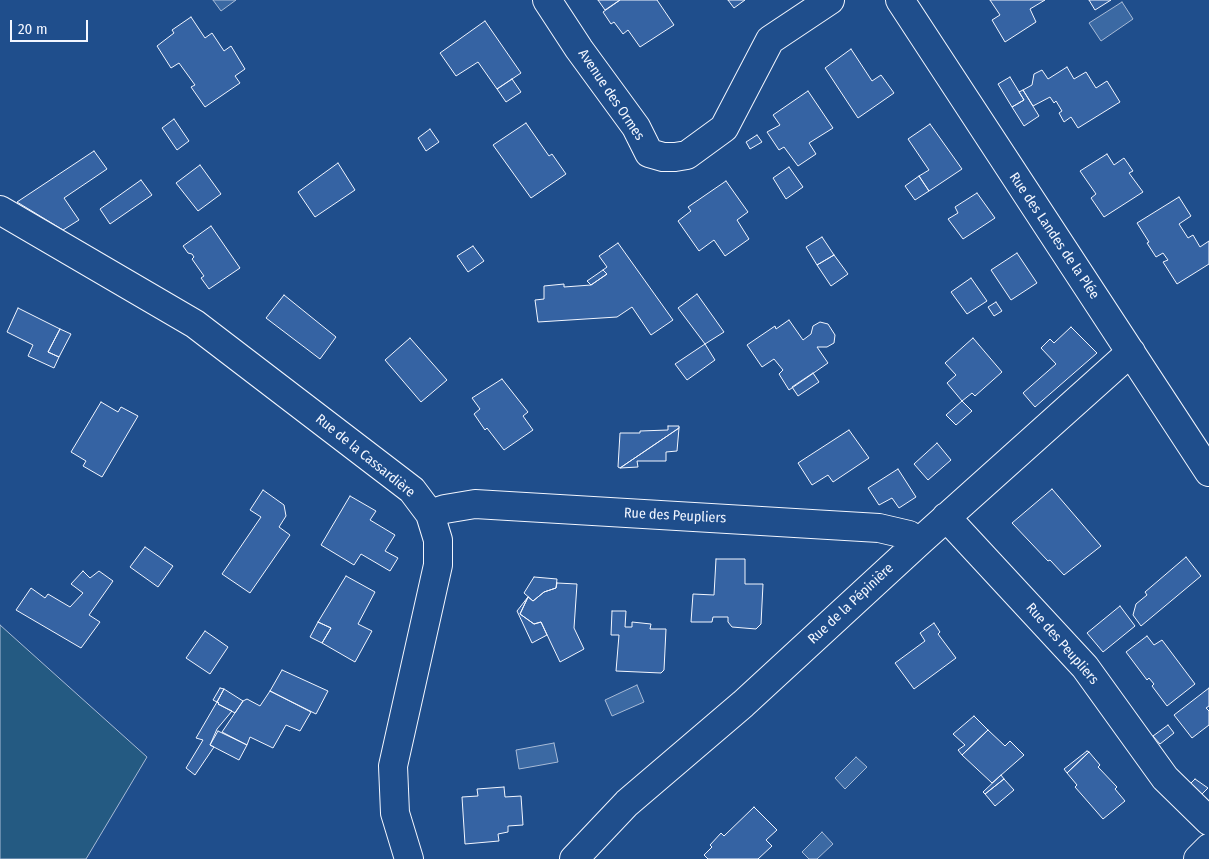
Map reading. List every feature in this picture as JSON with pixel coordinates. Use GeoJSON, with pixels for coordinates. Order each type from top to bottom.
{"type":"FeatureCollection","features":[{"type":"Feature","properties":{"kind":"street","name":"Avenue des Ormes"},"geometry":{"type":"LineString","coordinates":[[548,0],[579,49],[636,127],[649,153],[675,158],[687,155],[724,128],[770,40],[830,0]]}},
{"type":"Feature","properties":{"kind":"street","name":"Rue des Landes de la Plée"},"geometry":{"type":"LineString","coordinates":[[900,0],[974,116],[1132,352],[1209,472]]}},
{"type":"Feature","properties":{"kind":"street","name":"Rue de la Cassardière"},"geometry":{"type":"LineString","coordinates":[[0,210],[195,324],[412,490],[430,514],[438,540],[438,565],[393,766],[395,814],[409,859]]}},
{"type":"Feature","properties":{"kind":"street","name":"Rue de la Pépinière"},"geometry":{"type":"LineString","coordinates":[[574,859],[627,803],[743,704],[946,517],[1132,352]]}},
{"type":"Feature","properties":{"kind":"street","name":"Rue des Peupliers"},"geometry":{"type":"LineString","coordinates":[[430,514],[445,509],[475,504],[879,528],[909,535],[919,542]]}},
{"type":"Feature","properties":{"kind":"street","name":"Rue des Peupliers"},"geometry":{"type":"LineString","coordinates":[[946,517],[1085,667],[1164,778],[1209,821]]}},
{"type":"Feature","properties":{"kind":"street"},"geometry":{"type":"LineString","coordinates":[[1198,859],[1209,848]]}},
{"type":"Feature","properties":{"kind":"shaded area"},"geometry":{"type":"Polygon","coordinates":[[[213,0],[236,0],[221,11],[213,0]]]}},
{"type":"Feature","properties":{"kind":"shaded area"},"geometry":{"type":"Polygon","coordinates":[[[1122,2],[1133,19],[1101,41],[1089,23],[1122,2]]]}},
{"type":"Feature","properties":{"kind":"shaded area"},"geometry":{"type":"Polygon","coordinates":[[[0,625],[147,757],[86,859],[0,859],[0,625]]]}},
{"type":"Feature","properties":{"kind":"shaded area"},"geometry":{"type":"Polygon","coordinates":[[[637,685],[644,702],[612,716],[605,700],[637,685]]]}},
{"type":"Feature","properties":{"kind":"shaded area"},"geometry":{"type":"Polygon","coordinates":[[[554,743],[558,762],[519,769],[516,750],[554,743]]]}},
{"type":"Feature","properties":{"kind":"shaded area"},"geometry":{"type":"Polygon","coordinates":[[[856,757],[867,767],[845,789],[835,778],[856,757]]]}},
{"type":"Feature","properties":{"kind":"shaded area"},"geometry":{"type":"Polygon","coordinates":[[[822,832],[833,844],[817,859],[809,859],[802,852],[822,832]]]}},
{"type":"Feature","properties":{"kind":"building"},"geometry":{"type":"Polygon","coordinates":[[[598,0],[620,0],[605,10],[598,0]]]}},
{"type":"Feature","properties":{"kind":"building"},"geometry":{"type":"Polygon","coordinates":[[[620,0],[657,0],[674,25],[640,47],[628,30],[623,34],[614,22],[611,24],[603,12],[620,0]]]}},
{"type":"Feature","properties":{"kind":"building"},"geometry":{"type":"Polygon","coordinates":[[[728,0],[745,0],[734,8],[728,0]]]}},
{"type":"Feature","properties":{"kind":"building"},"geometry":{"type":"Polygon","coordinates":[[[990,0],[1045,0],[1030,9],[1036,22],[1005,42],[992,20],[1000,15],[990,0]]]}},
{"type":"Feature","properties":{"kind":"building"},"geometry":{"type":"Polygon","coordinates":[[[1089,0],[1111,0],[1095,10],[1089,0]]]}},
{"type":"Feature","properties":{"kind":"building"},"geometry":{"type":"Polygon","coordinates":[[[191,17],[205,38],[212,33],[224,51],[231,46],[245,69],[235,76],[240,83],[205,107],[191,87],[195,85],[179,63],[171,68],[157,46],[174,33],[172,30],[191,17]]]}},
{"type":"Feature","properties":{"kind":"building"},"geometry":{"type":"Polygon","coordinates":[[[485,21],[521,73],[497,89],[478,62],[456,76],[440,53],[485,21]]]}},
{"type":"Feature","properties":{"kind":"building"},"geometry":{"type":"Polygon","coordinates":[[[851,49],[872,81],[881,75],[894,93],[858,118],[825,68],[851,49]]]}},
{"type":"Feature","properties":{"kind":"building"},"geometry":{"type":"Polygon","coordinates":[[[1067,67],[1074,79],[1086,72],[1096,88],[1107,81],[1120,102],[1078,128],[1071,117],[1064,122],[1059,113],[1062,111],[1056,101],[1054,103],[1050,97],[1033,106],[1023,90],[1032,85],[1034,74],[1042,70],[1048,79],[1067,67]]]}},
{"type":"Feature","properties":{"kind":"building"},"geometry":{"type":"Polygon","coordinates":[[[1010,77],[1024,100],[1012,107],[998,84],[1010,77]]]}},
{"type":"Feature","properties":{"kind":"building"},"geometry":{"type":"Polygon","coordinates":[[[512,79],[521,92],[506,102],[497,89],[512,79]]]}},
{"type":"Feature","properties":{"kind":"building"},"geometry":{"type":"Polygon","coordinates":[[[1023,90],[1039,116],[1024,126],[1012,107],[1024,100],[1019,92],[1023,90]]]}},
{"type":"Feature","properties":{"kind":"building"},"geometry":{"type":"Polygon","coordinates":[[[808,91],[833,128],[809,143],[816,154],[798,166],[784,147],[779,150],[767,132],[780,125],[773,115],[808,91]]]}},
{"type":"Feature","properties":{"kind":"building"},"geometry":{"type":"Polygon","coordinates":[[[174,119],[189,141],[177,150],[162,128],[174,119]]]}},
{"type":"Feature","properties":{"kind":"building"},"geometry":{"type":"Polygon","coordinates":[[[526,123],[549,156],[552,154],[566,174],[531,198],[493,145],[526,123]]]}},
{"type":"Feature","properties":{"kind":"building"},"geometry":{"type":"Polygon","coordinates":[[[930,124],[962,169],[929,191],[919,176],[929,170],[908,139],[930,124]]]}},
{"type":"Feature","properties":{"kind":"building"},"geometry":{"type":"Polygon","coordinates":[[[430,129],[439,142],[426,151],[418,138],[430,129]]]}},
{"type":"Feature","properties":{"kind":"building"},"geometry":{"type":"Polygon","coordinates":[[[757,135],[762,142],[750,149],[746,142],[757,135]]]}},
{"type":"Feature","properties":{"kind":"building"},"geometry":{"type":"Polygon","coordinates":[[[94,151],[107,169],[64,198],[79,220],[63,230],[17,202],[94,151]]]}},
{"type":"Feature","properties":{"kind":"building"},"geometry":{"type":"Polygon","coordinates":[[[1107,154],[1114,165],[1124,158],[1133,171],[1129,173],[1143,192],[1104,217],[1091,198],[1096,194],[1080,171],[1107,154]]]}},
{"type":"Feature","properties":{"kind":"building"},"geometry":{"type":"Polygon","coordinates":[[[338,163],[355,190],[315,217],[298,192],[338,163]]]}},
{"type":"Feature","properties":{"kind":"building"},"geometry":{"type":"Polygon","coordinates":[[[200,165],[221,194],[198,211],[176,183],[200,165]]]}},
{"type":"Feature","properties":{"kind":"building"},"geometry":{"type":"Polygon","coordinates":[[[789,167],[803,187],[786,199],[773,178],[789,167]]]}},
{"type":"Feature","properties":{"kind":"building"},"geometry":{"type":"Polygon","coordinates":[[[919,176],[929,191],[915,200],[905,186],[919,176]]]}},
{"type":"Feature","properties":{"kind":"building"},"geometry":{"type":"Polygon","coordinates":[[[141,180],[152,195],[110,224],[100,209],[141,180]]]}},
{"type":"Feature","properties":{"kind":"building"},"geometry":{"type":"Polygon","coordinates":[[[726,181],[748,212],[737,220],[749,239],[725,256],[714,240],[699,251],[678,221],[691,211],[688,207],[726,181]]]}},
{"type":"Feature","properties":{"kind":"building"},"geometry":{"type":"Polygon","coordinates":[[[977,193],[995,218],[963,239],[948,219],[958,213],[955,207],[977,193]]]}},
{"type":"Feature","properties":{"kind":"building"},"geometry":{"type":"Polygon","coordinates":[[[1179,197],[1191,216],[1179,224],[1188,238],[1193,235],[1200,247],[1209,241],[1209,264],[1177,284],[1163,262],[1168,260],[1163,253],[1156,257],[1137,223],[1179,197]]]}},
{"type":"Feature","properties":{"kind":"building"},"geometry":{"type":"Polygon","coordinates":[[[211,226],[240,268],[209,289],[201,278],[204,276],[192,259],[194,257],[183,246],[211,226]]]}},
{"type":"Feature","properties":{"kind":"building"},"geometry":{"type":"Polygon","coordinates":[[[822,237],[834,255],[817,265],[806,247],[822,237]]]}},
{"type":"Feature","properties":{"kind":"building"},"geometry":{"type":"Polygon","coordinates":[[[618,243],[673,320],[651,335],[632,307],[617,317],[538,322],[535,300],[544,299],[544,286],[564,284],[564,287],[591,285],[607,274],[603,270],[607,267],[599,256],[618,243]]]}},
{"type":"Feature","properties":{"kind":"building"},"geometry":{"type":"Polygon","coordinates":[[[473,246],[484,261],[468,272],[457,256],[473,246]]]}},
{"type":"Feature","properties":{"kind":"building"},"geometry":{"type":"Polygon","coordinates":[[[1017,253],[1037,283],[1011,300],[991,270],[1017,253]]]}},
{"type":"Feature","properties":{"kind":"building"},"geometry":{"type":"Polygon","coordinates":[[[834,255],[848,274],[831,286],[817,265],[834,255]]]}},
{"type":"Feature","properties":{"kind":"building"},"geometry":{"type":"Polygon","coordinates":[[[603,270],[607,274],[591,285],[587,281],[603,270]]]}},
{"type":"Feature","properties":{"kind":"building"},"geometry":{"type":"Polygon","coordinates":[[[971,278],[987,301],[967,314],[951,292],[971,278]]]}},
{"type":"Feature","properties":{"kind":"building"},"geometry":{"type":"Polygon","coordinates":[[[697,294],[724,332],[705,344],[678,308],[697,294]]]}},
{"type":"Feature","properties":{"kind":"building"},"geometry":{"type":"Polygon","coordinates":[[[284,295],[336,337],[320,359],[266,318],[284,295]]]}},
{"type":"Feature","properties":{"kind":"building"},"geometry":{"type":"Polygon","coordinates":[[[996,302],[1002,311],[994,316],[988,307],[996,302]]]}},
{"type":"Feature","properties":{"kind":"building"},"geometry":{"type":"Polygon","coordinates":[[[18,308],[60,329],[48,352],[59,357],[54,368],[28,356],[33,345],[7,332],[18,308]]]}},
{"type":"Feature","properties":{"kind":"building"},"geometry":{"type":"Polygon","coordinates":[[[789,320],[803,340],[811,334],[813,326],[820,322],[828,324],[835,335],[834,343],[827,347],[817,347],[828,363],[789,390],[779,374],[783,370],[774,359],[762,367],[747,345],[775,326],[776,329],[789,320]]]}},
{"type":"Feature","properties":{"kind":"building"},"geometry":{"type":"Polygon","coordinates":[[[1071,327],[1097,353],[1035,407],[1023,393],[1056,364],[1041,348],[1050,339],[1054,343],[1071,327]]]}},
{"type":"Feature","properties":{"kind":"building"},"geometry":{"type":"Polygon","coordinates":[[[60,329],[71,334],[59,357],[48,352],[60,329]]]}},
{"type":"Feature","properties":{"kind":"building"},"geometry":{"type":"Polygon","coordinates":[[[410,338],[447,380],[421,402],[385,360],[410,338]]]}},
{"type":"Feature","properties":{"kind":"building"},"geometry":{"type":"Polygon","coordinates":[[[973,338],[1002,372],[975,396],[972,393],[962,401],[947,383],[956,375],[945,363],[973,338]]]}},
{"type":"Feature","properties":{"kind":"building"},"geometry":{"type":"Polygon","coordinates":[[[705,344],[715,360],[687,380],[675,364],[705,344]]]}},
{"type":"Feature","properties":{"kind":"building"},"geometry":{"type":"Polygon","coordinates":[[[813,373],[819,382],[798,396],[792,387],[813,373]]]}},
{"type":"Feature","properties":{"kind":"building"},"geometry":{"type":"Polygon","coordinates":[[[502,379],[528,412],[523,416],[533,430],[504,450],[487,428],[485,430],[474,414],[480,409],[472,398],[502,379]]]}},
{"type":"Feature","properties":{"kind":"building"},"geometry":{"type":"Polygon","coordinates":[[[962,401],[972,411],[956,425],[946,415],[962,401]]]}},
{"type":"Feature","properties":{"kind":"building"},"geometry":{"type":"Polygon","coordinates":[[[101,402],[118,412],[121,407],[138,416],[102,477],[83,466],[86,461],[71,452],[101,402]]]}},
{"type":"Feature","properties":{"kind":"building"},"geometry":{"type":"Polygon","coordinates":[[[668,426],[679,426],[679,428],[620,468],[618,467],[620,433],[668,430],[668,426]]]}},
{"type":"Feature","properties":{"kind":"building"},"geometry":{"type":"Polygon","coordinates":[[[679,428],[677,451],[666,452],[666,461],[637,461],[638,467],[620,468],[679,428]]]}},
{"type":"Feature","properties":{"kind":"building"},"geometry":{"type":"Polygon","coordinates":[[[849,430],[869,458],[833,482],[828,475],[812,485],[798,463],[849,430]]]}},
{"type":"Feature","properties":{"kind":"building"},"geometry":{"type":"Polygon","coordinates":[[[937,443],[951,460],[928,480],[914,464],[937,443]]]}},
{"type":"Feature","properties":{"kind":"building"},"geometry":{"type":"Polygon","coordinates":[[[898,469],[916,497],[899,508],[892,498],[879,505],[868,488],[898,469]]]}},
{"type":"Feature","properties":{"kind":"building"},"geometry":{"type":"Polygon","coordinates":[[[1052,489],[1101,546],[1064,575],[1012,523],[1052,489]]]}},
{"type":"Feature","properties":{"kind":"building"},"geometry":{"type":"Polygon","coordinates":[[[263,490],[284,505],[286,516],[279,527],[290,535],[250,593],[222,574],[261,517],[250,510],[263,490]]]}},
{"type":"Feature","properties":{"kind":"building"},"geometry":{"type":"Polygon","coordinates":[[[350,496],[376,511],[370,520],[395,535],[385,551],[398,558],[390,571],[361,554],[354,565],[321,545],[350,496]]]}},
{"type":"Feature","properties":{"kind":"building"},"geometry":{"type":"Polygon","coordinates":[[[145,547],[173,566],[158,587],[130,567],[145,547]]]}},
{"type":"Feature","properties":{"kind":"building"},"geometry":{"type":"Polygon","coordinates":[[[1186,557],[1201,576],[1141,626],[1133,615],[1136,604],[1147,595],[1145,592],[1186,557]]]}},
{"type":"Feature","properties":{"kind":"building"},"geometry":{"type":"Polygon","coordinates":[[[716,559],[745,559],[745,584],[763,584],[761,624],[756,629],[732,627],[728,622],[728,617],[713,617],[712,622],[691,622],[693,594],[714,595],[716,559]]]}},
{"type":"Feature","properties":{"kind":"building"},"geometry":{"type":"Polygon","coordinates":[[[83,571],[90,578],[99,571],[113,581],[89,615],[100,622],[81,648],[16,610],[31,588],[45,598],[48,594],[70,607],[83,593],[71,584],[83,571]]]}},
{"type":"Feature","properties":{"kind":"building"},"geometry":{"type":"Polygon","coordinates":[[[346,576],[375,592],[358,624],[372,631],[355,662],[322,643],[331,628],[318,622],[346,576]]]}},
{"type":"Feature","properties":{"kind":"building"},"geometry":{"type":"Polygon","coordinates":[[[534,577],[557,579],[556,588],[544,592],[533,601],[524,593],[534,577]]]}},
{"type":"Feature","properties":{"kind":"building"},"geometry":{"type":"Polygon","coordinates":[[[557,583],[577,584],[574,628],[584,649],[560,662],[541,622],[534,624],[520,614],[528,597],[533,601],[544,592],[556,588],[557,583]]]}},
{"type":"Feature","properties":{"kind":"building"},"geometry":{"type":"Polygon","coordinates":[[[528,597],[520,614],[534,624],[541,622],[547,635],[532,643],[517,611],[528,597]]]}},
{"type":"Feature","properties":{"kind":"building"},"geometry":{"type":"Polygon","coordinates":[[[1120,606],[1135,626],[1103,652],[1087,633],[1120,606]]]}},
{"type":"Feature","properties":{"kind":"building"},"geometry":{"type":"Polygon","coordinates":[[[612,611],[626,611],[625,627],[632,627],[632,622],[651,624],[650,629],[666,629],[664,670],[661,673],[616,671],[619,635],[611,635],[612,611]]]}},
{"type":"Feature","properties":{"kind":"building"},"geometry":{"type":"Polygon","coordinates":[[[318,622],[331,628],[322,643],[310,637],[318,622]]]}},
{"type":"Feature","properties":{"kind":"building"},"geometry":{"type":"Polygon","coordinates":[[[934,623],[940,632],[938,634],[956,658],[914,689],[895,663],[925,641],[920,633],[934,623]]]}},
{"type":"Feature","properties":{"kind":"building"},"geometry":{"type":"Polygon","coordinates":[[[205,631],[228,647],[210,674],[186,658],[205,631]]]}},
{"type":"Feature","properties":{"kind":"building"},"geometry":{"type":"Polygon","coordinates":[[[1147,636],[1154,645],[1162,640],[1195,684],[1167,706],[1152,686],[1154,684],[1149,678],[1147,680],[1126,652],[1147,636]]]}},
{"type":"Feature","properties":{"kind":"building"},"geometry":{"type":"Polygon","coordinates":[[[282,670],[328,691],[316,714],[270,691],[282,670]]]}},
{"type":"Feature","properties":{"kind":"building"},"geometry":{"type":"Polygon","coordinates":[[[220,688],[224,689],[217,702],[213,700],[220,688]]]}},
{"type":"Feature","properties":{"kind":"building"},"geometry":{"type":"Polygon","coordinates":[[[1209,688],[1209,706],[1206,708],[1209,711],[1209,725],[1192,738],[1174,715],[1209,688]]]}},
{"type":"Feature","properties":{"kind":"building"},"geometry":{"type":"Polygon","coordinates":[[[224,689],[243,701],[235,713],[217,702],[224,689]]]}},
{"type":"Feature","properties":{"kind":"building"},"geometry":{"type":"Polygon","coordinates":[[[270,691],[311,712],[300,731],[286,725],[273,748],[250,737],[247,745],[222,732],[243,701],[247,699],[260,706],[270,691]]]}},
{"type":"Feature","properties":{"kind":"building"},"geometry":{"type":"Polygon","coordinates":[[[217,702],[232,711],[217,729],[210,745],[214,747],[195,775],[186,768],[203,740],[196,738],[217,702]]]}},
{"type":"Feature","properties":{"kind":"building"},"geometry":{"type":"Polygon","coordinates":[[[974,716],[988,730],[962,755],[958,750],[965,745],[953,734],[974,716]]]}},
{"type":"Feature","properties":{"kind":"building"},"geometry":{"type":"Polygon","coordinates":[[[1168,725],[1174,733],[1160,744],[1153,736],[1168,725]]]}},
{"type":"Feature","properties":{"kind":"building"},"geometry":{"type":"Polygon","coordinates":[[[988,730],[1005,746],[1010,741],[1024,755],[992,783],[962,755],[988,730]]]}},
{"type":"Feature","properties":{"kind":"building"},"geometry":{"type":"Polygon","coordinates":[[[218,731],[247,745],[239,760],[210,745],[218,731]]]}},
{"type":"Feature","properties":{"kind":"building"},"geometry":{"type":"Polygon","coordinates":[[[1087,751],[1089,752],[1067,773],[1064,769],[1087,751]]]}},
{"type":"Feature","properties":{"kind":"building"},"geometry":{"type":"Polygon","coordinates":[[[1089,752],[1100,765],[1098,767],[1117,787],[1115,789],[1125,801],[1103,819],[1075,787],[1077,785],[1067,773],[1089,752]]]}},
{"type":"Feature","properties":{"kind":"building"},"geometry":{"type":"Polygon","coordinates":[[[1001,775],[1004,779],[985,794],[983,792],[1001,775]]]}},
{"type":"Feature","properties":{"kind":"building"},"geometry":{"type":"Polygon","coordinates":[[[1004,779],[1014,790],[995,806],[985,794],[1004,779]]]}},
{"type":"Feature","properties":{"kind":"building"},"geometry":{"type":"Polygon","coordinates":[[[1195,779],[1208,788],[1200,796],[1188,786],[1195,779]]]}},
{"type":"Feature","properties":{"kind":"building"},"geometry":{"type":"Polygon","coordinates":[[[504,787],[505,797],[521,796],[523,825],[508,826],[508,832],[498,834],[499,841],[465,844],[462,797],[478,796],[477,789],[504,787]]]}},
{"type":"Feature","properties":{"kind":"building"},"geometry":{"type":"Polygon","coordinates":[[[754,807],[777,830],[766,840],[772,846],[758,859],[708,859],[704,855],[712,847],[710,845],[721,833],[724,836],[754,807]]]}}]}
